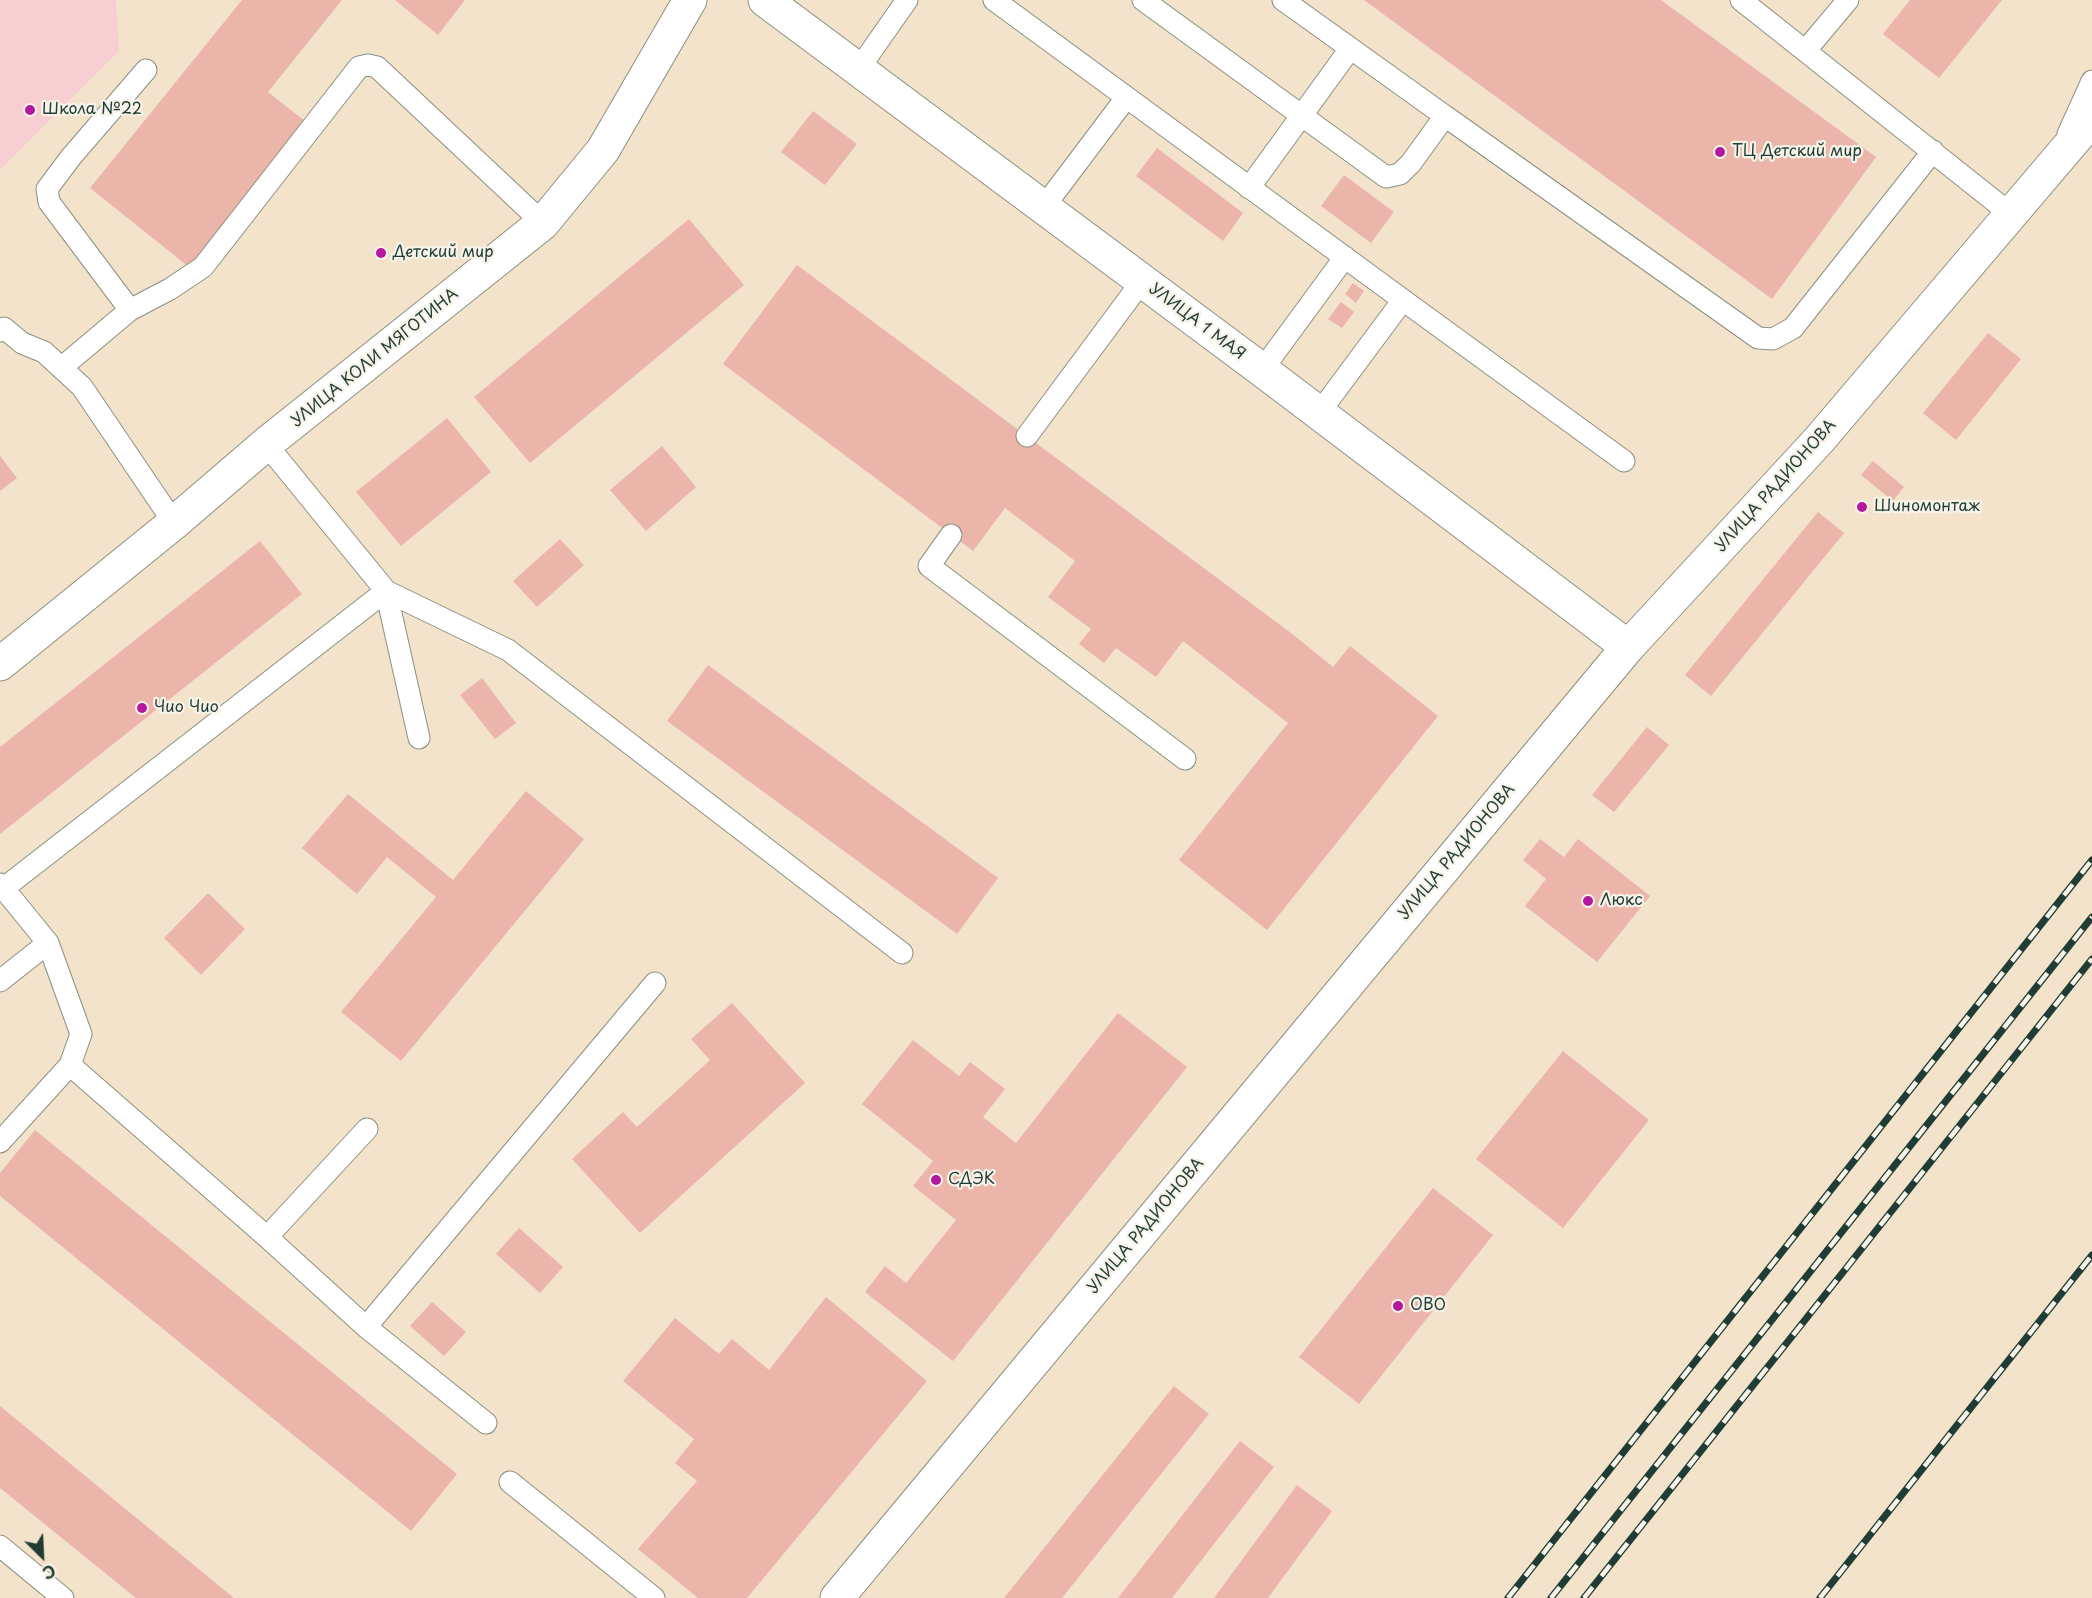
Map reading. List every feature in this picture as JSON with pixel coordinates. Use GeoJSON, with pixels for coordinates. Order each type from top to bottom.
{"type":"FeatureCollection","features":[{"type":"Feature","properties":{"kind":"street","name":"УЛИЦА КОЛИ МЯГОТИНА"},"geometry":{"type":"LineString","coordinates":[[0,664],[174,523],[266,444],[543,223],[603,150],[690,0]]}},
{"type":"Feature","properties":{"kind":"street","name":"УЛИЦА 1 МАЯ"},"geometry":{"type":"LineString","coordinates":[[765,0],[1262,370],[1628,647]]}},
{"type":"Feature","properties":{"kind":"street","name":"УЛИЦА РАДИОНОВА"},"geometry":{"type":"LineString","coordinates":[[837,1598],[1628,647],[1819,440],[2092,120]]}},
{"type":"Feature","properties":{"kind":"lane"},"geometry":{"type":"LineString","coordinates":[[858,70],[907,0]]}},
{"type":"Feature","properties":{"kind":"lane"},"geometry":{"type":"LineString","coordinates":[[994,0],[1624,461]]}},
{"type":"Feature","properties":{"kind":"lane"},"geometry":{"type":"LineString","coordinates":[[1143,0],[1386,177],[1400,174],[1411,163],[1445,116]]}},
{"type":"Feature","properties":{"kind":"lane"},"geometry":{"type":"LineString","coordinates":[[1283,0],[1758,338],[1773,339],[1793,328],[1933,151]]}},
{"type":"Feature","properties":{"kind":"lane"},"geometry":{"type":"LineString","coordinates":[[1741,0],[2012,215]]}},
{"type":"Feature","properties":{"kind":"lane"},"geometry":{"type":"LineString","coordinates":[[1806,50],[1848,0]]}},
{"type":"Feature","properties":{"kind":"lane"},"geometry":{"type":"LineString","coordinates":[[1249,188],[1350,49]]}},
{"type":"Feature","properties":{"kind":"lane"},"geometry":{"type":"LineString","coordinates":[[61,368],[130,310],[170,289],[203,267],[359,67],[368,65],[377,67],[543,223]]}},
{"type":"Feature","properties":{"kind":"lane"},"geometry":{"type":"LineString","coordinates":[[130,310],[50,202],[47,189],[71,157],[146,70]]}},
{"type":"Feature","properties":{"kind":"lane"},"geometry":{"type":"LineString","coordinates":[[2056,162],[2092,81]]}},
{"type":"Feature","properties":{"kind":"lane"},"geometry":{"type":"LineString","coordinates":[[1043,208],[1126,98]]}},
{"type":"Feature","properties":{"kind":"lane"},"geometry":{"type":"LineString","coordinates":[[1262,370],[1345,257]]}},
{"type":"Feature","properties":{"kind":"lane"},"geometry":{"type":"LineString","coordinates":[[1027,436],[1142,281]]}},
{"type":"Feature","properties":{"kind":"lane"},"geometry":{"type":"LineString","coordinates":[[1319,413],[1403,300]]}},
{"type":"Feature","properties":{"kind":"lane"},"geometry":{"type":"LineString","coordinates":[[1,327],[22,343],[44,352],[82,387],[174,523]]}},
{"type":"Feature","properties":{"kind":"lane"},"geometry":{"type":"LineString","coordinates":[[266,444],[386,591],[508,650],[902,952]]}},
{"type":"Feature","properties":{"kind":"lane"},"geometry":{"type":"LineString","coordinates":[[951,535],[929,566],[1185,759]]}},
{"type":"Feature","properties":{"kind":"lane"},"geometry":{"type":"LineString","coordinates":[[386,591],[419,738]]}},
{"type":"Feature","properties":{"kind":"lane"},"geometry":{"type":"LineString","coordinates":[[0,1142],[70,1065],[81,1034],[48,944],[2,886],[386,591]]}},
{"type":"Feature","properties":{"kind":"lane"},"geometry":{"type":"LineString","coordinates":[[0,981],[48,944]]}},
{"type":"Feature","properties":{"kind":"lane"},"geometry":{"type":"LineString","coordinates":[[366,1327],[656,983]]}},
{"type":"Feature","properties":{"kind":"lane"},"geometry":{"type":"LineString","coordinates":[[70,1065],[366,1327],[486,1423]]}},
{"type":"Feature","properties":{"kind":"lane"},"geometry":{"type":"LineString","coordinates":[[267,1237],[367,1129]]}},
{"type":"Feature","properties":{"kind":"lane"},"geometry":{"type":"LineString","coordinates":[[510,1482],[654,1598]]}},
{"type":"Feature","properties":{"kind":"lane"},"geometry":{"type":"LineString","coordinates":[[0,1546],[63,1598]]}},
{"type":"Feature","properties":{"kind":"shaded area","name":"Школа №22"},"geometry":{"type":"Polygon","coordinates":[[[0,0],[116,0],[119,51],[0,170],[0,0]]]}},
{"type":"Feature","properties":{"kind":"building"},"geometry":{"type":"Polygon","coordinates":[[[242,0],[342,0],[268,92],[306,122],[189,267],[90,188],[242,0]]]}},
{"type":"Feature","properties":{"kind":"building"},"geometry":{"type":"Polygon","coordinates":[[[395,0],[465,0],[438,35],[395,0]]]}},
{"type":"Feature","properties":{"kind":"building","name":"ТЦ Детский мир"},"geometry":{"type":"Polygon","coordinates":[[[1364,0],[1661,0],[1876,157],[1772,299],[1364,0]]]}},
{"type":"Feature","properties":{"kind":"building"},"geometry":{"type":"Polygon","coordinates":[[[1910,0],[2002,0],[1939,78],[1883,34],[1910,0]]]}},
{"type":"Feature","properties":{"kind":"building"},"geometry":{"type":"Polygon","coordinates":[[[813,111],[857,144],[825,185],[781,152],[813,111]]]}},
{"type":"Feature","properties":{"kind":"building"},"geometry":{"type":"Polygon","coordinates":[[[1157,148],[1243,213],[1223,241],[1136,176],[1157,148]]]}},
{"type":"Feature","properties":{"kind":"building"},"geometry":{"type":"Polygon","coordinates":[[[1344,175],[1394,212],[1371,243],[1321,206],[1344,175]]]}},
{"type":"Feature","properties":{"kind":"building"},"geometry":{"type":"Polygon","coordinates":[[[689,219],[744,285],[530,463],[474,397],[689,219]]]}},
{"type":"Feature","properties":{"kind":"building"},"geometry":{"type":"Polygon","coordinates":[[[797,265],[1291,633],[1333,667],[1350,646],[1438,716],[1267,930],[1179,860],[1288,723],[1183,641],[1156,677],[1116,648],[1104,663],[1079,644],[1091,629],[1048,597],[1075,561],[1005,508],[973,551],[723,364],[797,265]]]}},
{"type":"Feature","properties":{"kind":"building"},"geometry":{"type":"Polygon","coordinates":[[[1353,283],[1364,291],[1356,303],[1345,294],[1353,283]]]}},
{"type":"Feature","properties":{"kind":"building"},"geometry":{"type":"Polygon","coordinates":[[[1341,302],[1354,312],[1342,328],[1328,319],[1341,302]]]}},
{"type":"Feature","properties":{"kind":"building"},"geometry":{"type":"Polygon","coordinates":[[[1988,333],[2021,359],[1956,440],[1923,413],[1988,333]]]}},
{"type":"Feature","properties":{"kind":"building"},"geometry":{"type":"Polygon","coordinates":[[[447,418],[491,472],[401,546],[356,492],[447,418]]]}},
{"type":"Feature","properties":{"kind":"building"},"geometry":{"type":"Polygon","coordinates":[[[662,446],[696,487],[646,531],[610,490],[662,446]]]}},
{"type":"Feature","properties":{"kind":"building"},"geometry":{"type":"Polygon","coordinates":[[[0,456],[17,478],[0,491],[0,456]]]}},
{"type":"Feature","properties":{"kind":"building"},"geometry":{"type":"Polygon","coordinates":[[[1873,461],[1904,487],[1893,501],[1861,475],[1873,461]]]}},
{"type":"Feature","properties":{"kind":"building"},"geometry":{"type":"Polygon","coordinates":[[[1818,512],[1844,533],[1711,696],[1685,675],[1818,512]]]}},
{"type":"Feature","properties":{"kind":"building"},"geometry":{"type":"Polygon","coordinates":[[[560,539],[584,565],[537,607],[513,581],[560,539]]]}},
{"type":"Feature","properties":{"kind":"building"},"geometry":{"type":"Polygon","coordinates":[[[260,541],[302,594],[0,834],[0,747],[260,541]]]}},
{"type":"Feature","properties":{"kind":"building"},"geometry":{"type":"Polygon","coordinates":[[[708,665],[998,878],[957,934],[667,721],[708,665]]]}},
{"type":"Feature","properties":{"kind":"building"},"geometry":{"type":"Polygon","coordinates":[[[482,678],[516,723],[495,739],[460,695],[482,678]]]}},
{"type":"Feature","properties":{"kind":"building"},"geometry":{"type":"Polygon","coordinates":[[[1647,727],[1669,745],[1614,812],[1592,795],[1647,727]]]}},
{"type":"Feature","properties":{"kind":"building"},"geometry":{"type":"Polygon","coordinates":[[[526,791],[584,839],[401,1061],[341,1012],[436,897],[387,857],[357,894],[302,848],[348,794],[453,880],[526,791]]]}},
{"type":"Feature","properties":{"kind":"building","name":"Люкс"},"geometry":{"type":"Polygon","coordinates":[[[1540,839],[1564,857],[1578,839],[1650,896],[1597,962],[1525,906],[1546,879],[1523,860],[1540,839]]]}},
{"type":"Feature","properties":{"kind":"building"},"geometry":{"type":"Polygon","coordinates":[[[208,893],[245,929],[201,975],[164,938],[208,893]]]}},
{"type":"Feature","properties":{"kind":"building"},"geometry":{"type":"Polygon","coordinates":[[[732,1003],[805,1083],[640,1233],[572,1159],[623,1112],[637,1127],[710,1060],[691,1039],[732,1003]]]}},
{"type":"Feature","properties":{"kind":"building"},"geometry":{"type":"Polygon","coordinates":[[[1118,1013],[1187,1067],[953,1361],[865,1292],[885,1266],[906,1283],[956,1220],[913,1186],[933,1161],[862,1104],[913,1040],[959,1076],[970,1062],[1005,1089],[983,1117],[1016,1143],[1118,1013]]]}},
{"type":"Feature","properties":{"kind":"building"},"geometry":{"type":"Polygon","coordinates":[[[1563,1051],[1649,1120],[1563,1228],[1476,1159],[1563,1051]]]}},
{"type":"Feature","properties":{"kind":"building"},"geometry":{"type":"Polygon","coordinates":[[[35,1130],[457,1474],[411,1531],[0,1196],[0,1173],[35,1130]]]}},
{"type":"Feature","properties":{"kind":"building"},"geometry":{"type":"Polygon","coordinates":[[[1433,1188],[1493,1235],[1359,1404],[1299,1357],[1433,1188]]]}},
{"type":"Feature","properties":{"kind":"building"},"geometry":{"type":"Polygon","coordinates":[[[519,1228],[563,1267],[540,1293],[496,1254],[519,1228]]]}},
{"type":"Feature","properties":{"kind":"building"},"geometry":{"type":"Polygon","coordinates":[[[826,1297],[927,1381],[747,1598],[698,1598],[638,1549],[697,1481],[675,1463],[694,1439],[623,1381],[675,1318],[719,1354],[732,1339],[769,1370],[826,1297]]]}},
{"type":"Feature","properties":{"kind":"building"},"geometry":{"type":"Polygon","coordinates":[[[432,1302],[466,1332],[444,1356],[410,1326],[432,1302]]]}},
{"type":"Feature","properties":{"kind":"building"},"geometry":{"type":"Polygon","coordinates":[[[1174,1386],[1209,1414],[1062,1598],[1004,1598],[1174,1386]]]}},
{"type":"Feature","properties":{"kind":"building"},"geometry":{"type":"Polygon","coordinates":[[[0,1406],[234,1598],[136,1598],[0,1488],[0,1406]]]}},
{"type":"Feature","properties":{"kind":"building"},"geometry":{"type":"Polygon","coordinates":[[[1240,1441],[1274,1467],[1172,1598],[1118,1598],[1240,1441]]]}},
{"type":"Feature","properties":{"kind":"building"},"geometry":{"type":"Polygon","coordinates":[[[1297,1485],[1332,1511],[1268,1598],[1214,1598],[1297,1485]]]}},
{"type":"Feature","properties":{"kind":"railway"},"geometry":{"type":"LineString","coordinates":[[1508,1598],[2092,860]]}},
{"type":"Feature","properties":{"kind":"railway"},"geometry":{"type":"LineString","coordinates":[[1551,1598],[2092,917]]}},
{"type":"Feature","properties":{"kind":"railway"},"geometry":{"type":"LineString","coordinates":[[1584,1598],[2092,959]]}},
{"type":"Feature","properties":{"kind":"railway"},"geometry":{"type":"LineString","coordinates":[[1820,1598],[2092,1255]]}},
{"type":"Feature","properties":{"kind":"place","name":"Школа №22"},"geometry":{"type":"Point","coordinates":[30,110]}},
{"type":"Feature","properties":{"kind":"place","name":"ТЦ Детский мир"},"geometry":{"type":"Point","coordinates":[1720,152]}},
{"type":"Feature","properties":{"kind":"place","name":"Детский мир"},"geometry":{"type":"Point","coordinates":[381,253]}},
{"type":"Feature","properties":{"kind":"place","name":"Шиномонтаж"},"geometry":{"type":"Point","coordinates":[1862,507]}},
{"type":"Feature","properties":{"kind":"place","name":"Чио Чио"},"geometry":{"type":"Point","coordinates":[142,708]}},
{"type":"Feature","properties":{"kind":"place","name":"Люкс"},"geometry":{"type":"Point","coordinates":[1588,901]}},
{"type":"Feature","properties":{"kind":"place","name":"СДЭК"},"geometry":{"type":"Point","coordinates":[936,1180]}},
{"type":"Feature","properties":{"kind":"place","name":"OBO"},"geometry":{"type":"Point","coordinates":[1398,1306]}}]}
